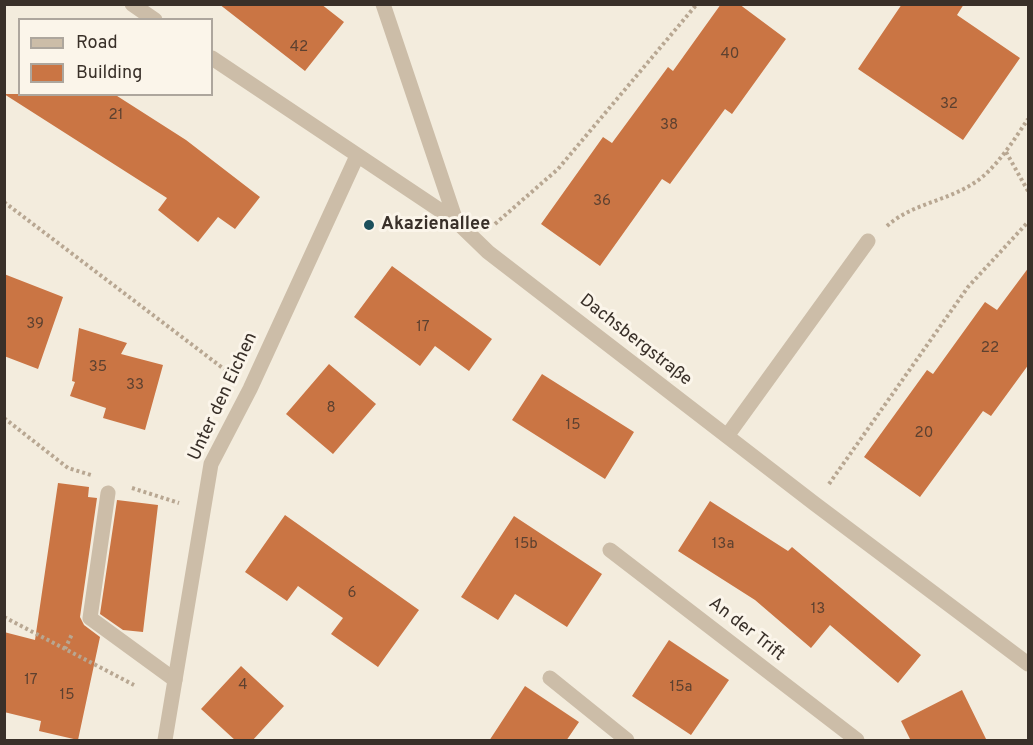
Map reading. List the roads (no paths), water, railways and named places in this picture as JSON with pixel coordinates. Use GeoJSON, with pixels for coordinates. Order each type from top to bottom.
{"type":"FeatureCollection","features":[{"type":"Feature","properties":{"kind":"street"},"geometry":{"type":"LineString","coordinates":[[132,4],[152,18]]}},
{"type":"Feature","properties":{"kind":"street"},"geometry":{"type":"LineString","coordinates":[[383,4],[456,221]]}},
{"type":"Feature","properties":{"kind":"street","name":"Dachsbergstraße"},"geometry":{"type":"LineString","coordinates":[[213,59],[456,221],[488,252],[815,504],[1029,664]]}},
{"type":"Feature","properties":{"kind":"street","name":"Unter den Eichen"},"geometry":{"type":"LineString","coordinates":[[165,741],[211,464],[250,389],[357,156]]}},
{"type":"Feature","properties":{"kind":"street"},"geometry":{"type":"LineString","coordinates":[[727,436],[868,241]]}},
{"type":"Feature","properties":{"kind":"street"},"geometry":{"type":"LineString","coordinates":[[108,493],[90,618],[175,680]]}},
{"type":"Feature","properties":{"kind":"street","name":"An der Trift"},"geometry":{"type":"LineString","coordinates":[[610,550],[857,741]]}},
{"type":"Feature","properties":{"kind":"street"},"geometry":{"type":"LineString","coordinates":[[550,678],[627,741]]}},
{"type":"Feature","properties":{"kind":"place","name":"Akazienallee"},"geometry":{"type":"Point","coordinates":[369,225]}}]}
